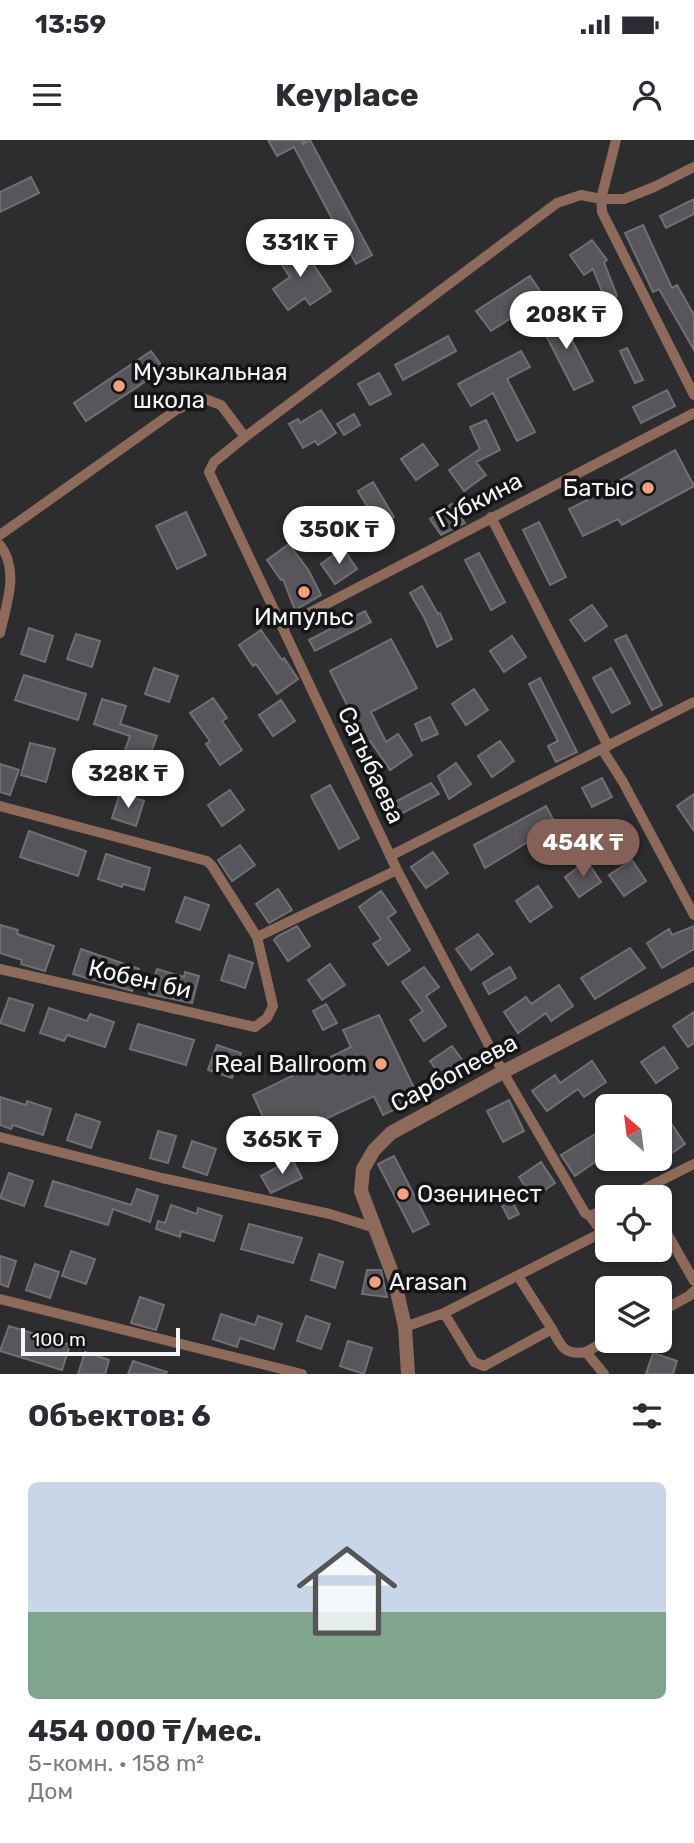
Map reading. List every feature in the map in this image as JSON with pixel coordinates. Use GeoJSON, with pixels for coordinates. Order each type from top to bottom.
{"type":"FeatureCollection","features":[{"type":"Feature","properties":{"kind":"street"},"geometry":{"type":"LineString","coordinates":[[616,140],[601,199],[602,212],[694,395]]}},
{"type":"Feature","properties":{"kind":"street"},"geometry":{"type":"LineString","coordinates":[[0,535],[176,410],[202,398],[221,405],[245,437],[558,203],[581,195],[601,199],[624,199],[694,167]]}},
{"type":"Feature","properties":{"kind":"street","name":"Губкина"},"geometry":{"type":"LineString","coordinates":[[284,626],[694,413]]}},
{"type":"Feature","properties":{"kind":"street","name":"Сатыбаева"},"geometry":{"type":"LineString","coordinates":[[245,437],[214,462],[209,472],[397,870],[503,1072],[585,1213],[595,1221]]}},
{"type":"Feature","properties":{"kind":"street"},"geometry":{"type":"LineString","coordinates":[[491,517],[605,748],[694,915]]}},
{"type":"Feature","properties":{"kind":"street"},"geometry":{"type":"LineString","coordinates":[[0,545],[10,562],[11,575],[0,634]]}},
{"type":"Feature","properties":{"kind":"street"},"geometry":{"type":"LineString","coordinates":[[390,856],[694,702]]}},
{"type":"Feature","properties":{"kind":"street"},"geometry":{"type":"LineString","coordinates":[[0,806],[206,861],[212,866],[257,937],[397,870]]}},
{"type":"Feature","properties":{"kind":"street","name":"Кобен би"},"geometry":{"type":"LineString","coordinates":[[0,969],[255,1027],[267,1018],[273,1006],[257,937]]}},
{"type":"Feature","properties":{"kind":"street","name":"Сарбопеева"},"geometry":{"type":"LineString","coordinates":[[408,1374],[405,1327],[394,1278],[361,1191],[363,1169],[374,1150],[391,1133],[503,1072],[694,975]]}},
{"type":"Feature","properties":{"kind":"street"},"geometry":{"type":"LineString","coordinates":[[0,1137],[162,1178],[330,1214],[374,1228]]}},
{"type":"Feature","properties":{"kind":"street"},"geometry":{"type":"LineString","coordinates":[[652,1185],[694,1164]]}},
{"type":"Feature","properties":{"kind":"street"},"geometry":{"type":"LineString","coordinates":[[590,1216],[595,1214]]}},
{"type":"Feature","properties":{"kind":"street"},"geometry":{"type":"LineString","coordinates":[[405,1327],[444,1313],[595,1236]]}},
{"type":"Feature","properties":{"kind":"street"},"geometry":{"type":"LineString","coordinates":[[672,1242],[694,1281]]}},
{"type":"Feature","properties":{"kind":"street"},"geometry":{"type":"LineString","coordinates":[[518,1276],[563,1349],[574,1354],[595,1347]]}},
{"type":"Feature","properties":{"kind":"street"},"geometry":{"type":"LineString","coordinates":[[672,1305],[694,1291]]}},
{"type":"Feature","properties":{"kind":"street"},"geometry":{"type":"LineString","coordinates":[[0,1299],[302,1374]]}},
{"type":"Feature","properties":{"kind":"street"},"geometry":{"type":"LineString","coordinates":[[444,1313],[474,1362],[484,1366],[552,1329]]}},
{"type":"Feature","properties":{"kind":"street"},"geometry":{"type":"LineString","coordinates":[[586,1352],[604,1374]]}},
{"type":"Feature","properties":{"kind":"building"},"geometry":{"type":"Polygon","coordinates":[[[268,140],[306,140],[303,144],[310,140],[372,255],[356,264],[294,147],[277,156],[268,140]]]}},
{"type":"Feature","properties":{"kind":"building"},"geometry":{"type":"Polygon","coordinates":[[[31,177],[39,193],[0,212],[0,192],[31,177]]]}},
{"type":"Feature","properties":{"kind":"building"},"geometry":{"type":"Polygon","coordinates":[[[694,199],[694,214],[666,228],[660,216],[694,199]]]}},
{"type":"Feature","properties":{"kind":"building"},"geometry":{"type":"Polygon","coordinates":[[[643,225],[672,288],[677,285],[694,315],[694,350],[659,289],[653,292],[625,233],[643,225]]]}},
{"type":"Feature","properties":{"kind":"building"},"geometry":{"type":"Polygon","coordinates":[[[592,240],[607,260],[604,262],[617,296],[606,301],[593,269],[584,275],[570,255],[592,240]]]}},
{"type":"Feature","properties":{"kind":"building"},"geometry":{"type":"Polygon","coordinates":[[[299,243],[331,291],[310,305],[305,298],[288,310],[273,289],[290,277],[277,258],[299,243]]]}},
{"type":"Feature","properties":{"kind":"building"},"geometry":{"type":"Polygon","coordinates":[[[530,276],[544,297],[491,331],[476,311],[530,276]]]}},
{"type":"Feature","properties":{"kind":"building"},"geometry":{"type":"Polygon","coordinates":[[[557,311],[593,381],[574,390],[538,320],[557,311]]]}},
{"type":"Feature","properties":{"kind":"building"},"geometry":{"type":"Polygon","coordinates":[[[448,336],[456,351],[403,380],[395,365],[448,336]]]}},
{"type":"Feature","properties":{"kind":"building"},"geometry":{"type":"Polygon","coordinates":[[[627,348],[643,380],[635,383],[620,351],[627,348]]]}},
{"type":"Feature","properties":{"kind":"building","name":"Музыкальная школа"},"geometry":{"type":"Polygon","coordinates":[[[151,351],[164,369],[86,421],[74,403],[151,351]]]}},
{"type":"Feature","properties":{"kind":"building"},"geometry":{"type":"Polygon","coordinates":[[[521,351],[530,367],[507,379],[535,432],[517,441],[493,393],[471,406],[458,384],[521,351]]]}},
{"type":"Feature","properties":{"kind":"building"},"geometry":{"type":"Polygon","coordinates":[[[379,373],[391,394],[370,405],[358,384],[379,373]]]}},
{"type":"Feature","properties":{"kind":"building"},"geometry":{"type":"Polygon","coordinates":[[[667,390],[675,406],[641,423],[633,407],[667,390]]]}},
{"type":"Feature","properties":{"kind":"building"},"geometry":{"type":"Polygon","coordinates":[[[321,410],[336,433],[318,445],[315,441],[303,448],[289,424],[298,419],[300,423],[321,410]]]}},
{"type":"Feature","properties":{"kind":"building"},"geometry":{"type":"Polygon","coordinates":[[[354,414],[360,425],[344,435],[337,424],[354,414]]]}},
{"type":"Feature","properties":{"kind":"building"},"geometry":{"type":"Polygon","coordinates":[[[486,420],[500,450],[476,462],[486,475],[464,491],[449,470],[480,449],[470,427],[486,420]]]}},
{"type":"Feature","properties":{"kind":"building"},"geometry":{"type":"Polygon","coordinates":[[[423,444],[438,465],[416,480],[401,459],[423,444]]]}},
{"type":"Feature","properties":{"kind":"building","name":"Батыс"},"geometry":{"type":"Polygon","coordinates":[[[675,450],[694,486],[622,525],[618,519],[583,536],[569,509],[604,492],[602,490],[675,450]]]}},
{"type":"Feature","properties":{"kind":"building"},"geometry":{"type":"Polygon","coordinates":[[[373,482],[394,517],[379,526],[358,491],[373,482]]]}},
{"type":"Feature","properties":{"kind":"building"},"geometry":{"type":"Polygon","coordinates":[[[452,504],[465,523],[441,535],[430,519],[452,504]]]}},
{"type":"Feature","properties":{"kind":"building"},"geometry":{"type":"Polygon","coordinates":[[[186,512],[206,555],[177,569],[156,526],[186,512]]]}},
{"type":"Feature","properties":{"kind":"building"},"geometry":{"type":"Polygon","coordinates":[[[539,522],[566,577],[550,585],[523,530],[539,522]]]}},
{"type":"Feature","properties":{"kind":"building"},"geometry":{"type":"Polygon","coordinates":[[[289,544],[309,571],[321,595],[295,610],[283,579],[281,580],[267,560],[289,544]]]}},
{"type":"Feature","properties":{"kind":"building"},"geometry":{"type":"Polygon","coordinates":[[[343,548],[357,569],[335,584],[321,564],[343,548]]]}},
{"type":"Feature","properties":{"kind":"building"},"geometry":{"type":"Polygon","coordinates":[[[479,553],[505,602],[491,610],[465,560],[479,553]]]}},
{"type":"Feature","properties":{"kind":"building"},"geometry":{"type":"Polygon","coordinates":[[[422,586],[438,614],[440,613],[452,639],[437,647],[410,593],[422,586]]]}},
{"type":"Feature","properties":{"kind":"building"},"geometry":{"type":"Polygon","coordinates":[[[592,605],[607,626],[585,641],[570,620],[592,605]]]}},
{"type":"Feature","properties":{"kind":"building"},"geometry":{"type":"Polygon","coordinates":[[[365,611],[371,622],[315,651],[309,640],[365,611]]]}},
{"type":"Feature","properties":{"kind":"building"},"geometry":{"type":"Polygon","coordinates":[[[29,628],[53,636],[45,662],[21,654],[29,628]]]}},
{"type":"Feature","properties":{"kind":"building"},"geometry":{"type":"Polygon","coordinates":[[[261,630],[298,679],[277,694],[239,645],[261,630]]]}},
{"type":"Feature","properties":{"kind":"building"},"geometry":{"type":"Polygon","coordinates":[[[76,634],[100,641],[92,667],[67,659],[76,634]]]}},
{"type":"Feature","properties":{"kind":"building"},"geometry":{"type":"Polygon","coordinates":[[[626,635],[662,705],[652,710],[615,640],[626,635]]]}},
{"type":"Feature","properties":{"kind":"building"},"geometry":{"type":"Polygon","coordinates":[[[512,636],[526,657],[504,672],[490,651],[512,636]]]}},
{"type":"Feature","properties":{"kind":"building"},"geometry":{"type":"Polygon","coordinates":[[[391,639],[417,688],[371,712],[386,742],[398,734],[412,755],[390,770],[370,741],[366,743],[330,671],[391,639]]]}},
{"type":"Feature","properties":{"kind":"building"},"geometry":{"type":"Polygon","coordinates":[[[154,668],[178,676],[169,702],[145,694],[154,668]]]}},
{"type":"Feature","properties":{"kind":"building"},"geometry":{"type":"Polygon","coordinates":[[[611,668],[630,703],[612,713],[593,678],[611,668]]]}},
{"type":"Feature","properties":{"kind":"building"},"geometry":{"type":"Polygon","coordinates":[[[24,675],[86,694],[78,720],[15,700],[24,675]]]}},
{"type":"Feature","properties":{"kind":"building"},"geometry":{"type":"Polygon","coordinates":[[[540,678],[577,752],[556,762],[548,746],[558,741],[529,684],[540,678]]]}},
{"type":"Feature","properties":{"kind":"building"},"geometry":{"type":"Polygon","coordinates":[[[474,689],[488,710],[466,725],[452,704],[474,689]]]}},
{"type":"Feature","properties":{"kind":"building"},"geometry":{"type":"Polygon","coordinates":[[[213,698],[227,718],[222,721],[242,750],[220,765],[206,744],[210,741],[190,713],[213,698]]]}},
{"type":"Feature","properties":{"kind":"building"},"geometry":{"type":"Polygon","coordinates":[[[102,699],[126,706],[120,724],[157,736],[148,761],[124,753],[130,736],[94,724],[102,699]]]}},
{"type":"Feature","properties":{"kind":"building"},"geometry":{"type":"Polygon","coordinates":[[[281,700],[295,721],[273,736],[259,715],[281,700]]]}},
{"type":"Feature","properties":{"kind":"building"},"geometry":{"type":"Polygon","coordinates":[[[430,717],[438,734],[422,741],[415,724],[430,717]]]}},
{"type":"Feature","properties":{"kind":"building"},"geometry":{"type":"Polygon","coordinates":[[[500,741],[514,761],[492,777],[478,756],[500,741]]]}},
{"type":"Feature","properties":{"kind":"building"},"geometry":{"type":"Polygon","coordinates":[[[30,743],[55,749],[46,782],[21,775],[30,743]]]}},
{"type":"Feature","properties":{"kind":"building"},"geometry":{"type":"Polygon","coordinates":[[[86,753],[110,761],[101,786],[77,778],[86,753]]]}},
{"type":"Feature","properties":{"kind":"building"},"geometry":{"type":"Polygon","coordinates":[[[456,763],[471,784],[449,799],[438,776],[456,763]]]}},
{"type":"Feature","properties":{"kind":"building"},"geometry":{"type":"Polygon","coordinates":[[[0,764],[19,770],[10,795],[0,792],[0,764]]]}},
{"type":"Feature","properties":{"kind":"building"},"geometry":{"type":"Polygon","coordinates":[[[602,778],[612,797],[592,807],[582,788],[602,778]]]}},
{"type":"Feature","properties":{"kind":"building"},"geometry":{"type":"Polygon","coordinates":[[[431,783],[439,794],[401,814],[395,802],[431,783]]]}},
{"type":"Feature","properties":{"kind":"building"},"geometry":{"type":"Polygon","coordinates":[[[330,785],[359,838],[339,849],[311,796],[330,785]]]}},
{"type":"Feature","properties":{"kind":"building"},"geometry":{"type":"Polygon","coordinates":[[[230,790],[244,810],[222,826],[208,805],[230,790]]]}},
{"type":"Feature","properties":{"kind":"building"},"geometry":{"type":"Polygon","coordinates":[[[120,793],[144,801],[136,826],[112,818],[120,793]]]}},
{"type":"Feature","properties":{"kind":"building"},"geometry":{"type":"Polygon","coordinates":[[[694,794],[694,831],[677,806],[694,794]]]}},
{"type":"Feature","properties":{"kind":"building"},"geometry":{"type":"Polygon","coordinates":[[[546,806],[556,825],[485,868],[474,845],[546,806]]]}},
{"type":"Feature","properties":{"kind":"building"},"geometry":{"type":"Polygon","coordinates":[[[29,831],[86,851],[78,876],[20,857],[29,831]]]}},
{"type":"Feature","properties":{"kind":"building"},"geometry":{"type":"Polygon","coordinates":[[[240,845],[255,865],[232,881],[218,860],[240,845]]]}},
{"type":"Feature","properties":{"kind":"building"},"geometry":{"type":"Polygon","coordinates":[[[433,852],[448,873],[426,888],[411,867],[433,852]]]}},
{"type":"Feature","properties":{"kind":"building"},"geometry":{"type":"Polygon","coordinates":[[[106,854],[150,868],[144,890],[123,884],[122,887],[98,879],[106,854]]]}},
{"type":"Feature","properties":{"kind":"building"},"geometry":{"type":"Polygon","coordinates":[[[632,860],[646,881],[624,896],[609,875],[632,860]]]}},
{"type":"Feature","properties":{"kind":"building"},"geometry":{"type":"Polygon","coordinates":[[[587,861],[601,882],[579,897],[565,877],[587,861]]]}},
{"type":"Feature","properties":{"kind":"building"},"geometry":{"type":"Polygon","coordinates":[[[538,886],[552,907],[530,922],[516,901],[538,886]]]}},
{"type":"Feature","properties":{"kind":"building"},"geometry":{"type":"Polygon","coordinates":[[[278,889],[292,910],[269,923],[256,904],[278,889]]]}},
{"type":"Feature","properties":{"kind":"building"},"geometry":{"type":"Polygon","coordinates":[[[381,891],[396,912],[388,918],[410,950],[388,965],[373,944],[381,939],[359,907],[381,891]]]}},
{"type":"Feature","properties":{"kind":"building"},"geometry":{"type":"Polygon","coordinates":[[[185,897],[209,905],[200,930],[176,922],[185,897]]]}},
{"type":"Feature","properties":{"kind":"building"},"geometry":{"type":"Polygon","coordinates":[[[0,925],[18,930],[17,934],[54,946],[45,971],[21,964],[22,960],[0,953],[0,925]]]}},
{"type":"Feature","properties":{"kind":"building"},"geometry":{"type":"Polygon","coordinates":[[[297,926],[310,946],[288,961],[274,940],[297,926]]]}},
{"type":"Feature","properties":{"kind":"building"},"geometry":{"type":"Polygon","coordinates":[[[694,926],[694,949],[662,968],[647,943],[669,929],[672,935],[694,926]]]}},
{"type":"Feature","properties":{"kind":"building"},"geometry":{"type":"Polygon","coordinates":[[[478,934],[493,954],[471,970],[456,949],[478,934]]]}},
{"type":"Feature","properties":{"kind":"building"},"geometry":{"type":"Polygon","coordinates":[[[630,948],[645,968],[595,999],[581,978],[630,948]]]}},
{"type":"Feature","properties":{"kind":"building"},"geometry":{"type":"Polygon","coordinates":[[[81,949],[139,969],[132,991],[73,974],[81,949]]]}},
{"type":"Feature","properties":{"kind":"building"},"geometry":{"type":"Polygon","coordinates":[[[229,955],[253,963],[245,988],[221,980],[229,955]]]}},
{"type":"Feature","properties":{"kind":"building"},"geometry":{"type":"Polygon","coordinates":[[[330,964],[345,985],[322,1000],[308,980],[330,964]]]}},
{"type":"Feature","properties":{"kind":"building"},"geometry":{"type":"Polygon","coordinates":[[[424,967],[439,987],[426,996],[446,1026],[424,1041],[410,1020],[423,1011],[402,982],[424,967]]]}},
{"type":"Feature","properties":{"kind":"building"},"geometry":{"type":"Polygon","coordinates":[[[510,967],[516,978],[489,994],[483,983],[510,967]]]}},
{"type":"Feature","properties":{"kind":"building"},"geometry":{"type":"Polygon","coordinates":[[[157,969],[184,977],[185,972],[199,976],[192,1003],[149,994],[157,969]]]}},
{"type":"Feature","properties":{"kind":"building"},"geometry":{"type":"Polygon","coordinates":[[[559,985],[573,1006],[551,1021],[546,1013],[518,1033],[504,1012],[526,997],[531,1004],[559,985]]]}},
{"type":"Feature","properties":{"kind":"building"},"geometry":{"type":"Polygon","coordinates":[[[9,998],[33,1005],[24,1031],[0,1023],[9,998]]]}},
{"type":"Feature","properties":{"kind":"building"},"geometry":{"type":"Polygon","coordinates":[[[326,1004],[337,1023],[323,1030],[313,1011],[326,1004]]]}},
{"type":"Feature","properties":{"kind":"building"},"geometry":{"type":"Polygon","coordinates":[[[49,1008],[87,1021],[90,1014],[114,1022],[105,1047],[67,1035],[64,1041],[40,1033],[49,1008]]]}},
{"type":"Feature","properties":{"kind":"building"},"geometry":{"type":"Polygon","coordinates":[[[694,1012],[694,1043],[688,1047],[673,1026],[694,1012]]]}},
{"type":"Feature","properties":{"kind":"building"},"geometry":{"type":"Polygon","coordinates":[[[379,1015],[419,1098],[383,1115],[374,1096],[275,1143],[253,1095],[351,1047],[343,1030],[379,1015]]]}},
{"type":"Feature","properties":{"kind":"building"},"geometry":{"type":"Polygon","coordinates":[[[138,1024],[194,1040],[186,1065],[130,1049],[138,1024]]]}},
{"type":"Feature","properties":{"kind":"building"},"geometry":{"type":"Polygon","coordinates":[[[217,1045],[241,1053],[232,1078],[208,1070],[217,1045]]]}},
{"type":"Feature","properties":{"kind":"building"},"geometry":{"type":"Polygon","coordinates":[[[452,1046],[467,1066],[445,1082],[430,1061],[452,1046]]]}},
{"type":"Feature","properties":{"kind":"building"},"geometry":{"type":"Polygon","coordinates":[[[664,1047],[678,1068],[656,1083],[641,1062],[664,1047]]]}},
{"type":"Feature","properties":{"kind":"building"},"geometry":{"type":"Polygon","coordinates":[[[592,1061],[606,1082],[584,1097],[578,1089],[547,1111],[532,1091],[555,1075],[560,1083],[592,1061]]]}},
{"type":"Feature","properties":{"kind":"building"},"geometry":{"type":"Polygon","coordinates":[[[0,1097],[26,1105],[27,1101],[51,1109],[43,1135],[13,1125],[11,1129],[0,1125],[0,1097]]]}},
{"type":"Feature","properties":{"kind":"building"},"geometry":{"type":"Polygon","coordinates":[[[509,1100],[524,1131],[503,1142],[487,1111],[509,1100]]]}},
{"type":"Feature","properties":{"kind":"building"},"geometry":{"type":"Polygon","coordinates":[[[76,1114],[100,1122],[91,1148],[67,1140],[76,1114]]]}},
{"type":"Feature","properties":{"kind":"building"},"geometry":{"type":"Polygon","coordinates":[[[672,1124],[685,1144],[672,1153],[672,1124]]]}},
{"type":"Feature","properties":{"kind":"building"},"geometry":{"type":"Polygon","coordinates":[[[158,1131],[176,1136],[168,1163],[150,1158],[158,1131]]]}},
{"type":"Feature","properties":{"kind":"building"},"geometry":{"type":"Polygon","coordinates":[[[595,1134],[595,1162],[575,1176],[561,1155],[595,1134]]]}},
{"type":"Feature","properties":{"kind":"building"},"geometry":{"type":"Polygon","coordinates":[[[192,1141],[216,1149],[207,1175],[183,1167],[192,1141]]]}},
{"type":"Feature","properties":{"kind":"building","name":"Озенинест"},"geometry":{"type":"Polygon","coordinates":[[[394,1156],[429,1224],[413,1232],[378,1164],[394,1156]]]}},
{"type":"Feature","properties":{"kind":"building"},"geometry":{"type":"Polygon","coordinates":[[[292,1159],[302,1178],[271,1193],[261,1176],[292,1159]]]}},
{"type":"Feature","properties":{"kind":"building"},"geometry":{"type":"Polygon","coordinates":[[[541,1162],[555,1183],[533,1198],[519,1177],[541,1162]]]}},
{"type":"Feature","properties":{"kind":"building"},"geometry":{"type":"Polygon","coordinates":[[[9,1173],[33,1181],[24,1206],[0,1198],[9,1173]]]}},
{"type":"Feature","properties":{"kind":"building"},"geometry":{"type":"Polygon","coordinates":[[[53,1181],[131,1205],[137,1189],[158,1196],[150,1222],[113,1209],[108,1225],[45,1206],[53,1181]]]}},
{"type":"Feature","properties":{"kind":"building"},"geometry":{"type":"Polygon","coordinates":[[[508,1194],[519,1214],[509,1219],[499,1200],[508,1194]]]}},
{"type":"Feature","properties":{"kind":"building"},"geometry":{"type":"Polygon","coordinates":[[[171,1205],[197,1214],[198,1208],[222,1216],[214,1241],[181,1231],[180,1237],[156,1229],[158,1221],[165,1223],[171,1205]]]}},
{"type":"Feature","properties":{"kind":"building"},"geometry":{"type":"Polygon","coordinates":[[[249,1224],[302,1238],[293,1263],[241,1249],[249,1224]]]}},
{"type":"Feature","properties":{"kind":"building"},"geometry":{"type":"Polygon","coordinates":[[[71,1251],[95,1259],[86,1284],[62,1276],[71,1251]]]}},
{"type":"Feature","properties":{"kind":"building"},"geometry":{"type":"Polygon","coordinates":[[[319,1254],[343,1262],[335,1288],[311,1280],[319,1254]]]}},
{"type":"Feature","properties":{"kind":"building"},"geometry":{"type":"Polygon","coordinates":[[[0,1256],[16,1261],[8,1287],[0,1284],[0,1256]]]}},
{"type":"Feature","properties":{"kind":"building"},"geometry":{"type":"Polygon","coordinates":[[[35,1264],[59,1272],[50,1298],[26,1290],[35,1264]]]}},
{"type":"Feature","properties":{"kind":"building","name":"Arasan"},"geometry":{"type":"Polygon","coordinates":[[[367,1270],[381,1270],[387,1297],[362,1294],[367,1270]]]}},
{"type":"Feature","properties":{"kind":"building"},"geometry":{"type":"Polygon","coordinates":[[[140,1297],[164,1305],[156,1330],[131,1323],[140,1297]]]}},
{"type":"Feature","properties":{"kind":"building"},"geometry":{"type":"Polygon","coordinates":[[[221,1314],[255,1325],[258,1316],[282,1324],[274,1349],[240,1338],[237,1347],[213,1339],[221,1314]]]}},
{"type":"Feature","properties":{"kind":"building"},"geometry":{"type":"Polygon","coordinates":[[[306,1316],[330,1324],[321,1349],[297,1341],[306,1316]]]}},
{"type":"Feature","properties":{"kind":"building"},"geometry":{"type":"Polygon","coordinates":[[[9,1326],[70,1345],[62,1370],[0,1351],[9,1326]]]}},
{"type":"Feature","properties":{"kind":"building"},"geometry":{"type":"Polygon","coordinates":[[[348,1341],[372,1348],[364,1374],[340,1366],[348,1341]]]}},
{"type":"Feature","properties":{"kind":"building"},"geometry":{"type":"Polygon","coordinates":[[[85,1352],[109,1360],[105,1374],[78,1374],[85,1352]]]}},
{"type":"Feature","properties":{"kind":"building"},"geometry":{"type":"Polygon","coordinates":[[[653,1353],[677,1361],[673,1374],[646,1374],[653,1353]]]}},
{"type":"Feature","properties":{"kind":"building"},"geometry":{"type":"Polygon","coordinates":[[[133,1361],[167,1372],[128,1374],[133,1361]]]}},
{"type":"Feature","properties":{"kind":"place","name":"Музыкальная школа"},"geometry":{"type":"Point","coordinates":[119,386]}},
{"type":"Feature","properties":{"kind":"place","name":"Батыс"},"geometry":{"type":"Point","coordinates":[648,488]}},
{"type":"Feature","properties":{"kind":"place","name":"Импульс"},"geometry":{"type":"Point","coordinates":[304,592]}},
{"type":"Feature","properties":{"kind":"place","name":"Real Ballroom"},"geometry":{"type":"Point","coordinates":[381,1064]}},
{"type":"Feature","properties":{"kind":"place","name":"Озенинест"},"geometry":{"type":"Point","coordinates":[403,1194]}},
{"type":"Feature","properties":{"kind":"place","name":"Arasan"},"geometry":{"type":"Point","coordinates":[375,1282]}}]}
